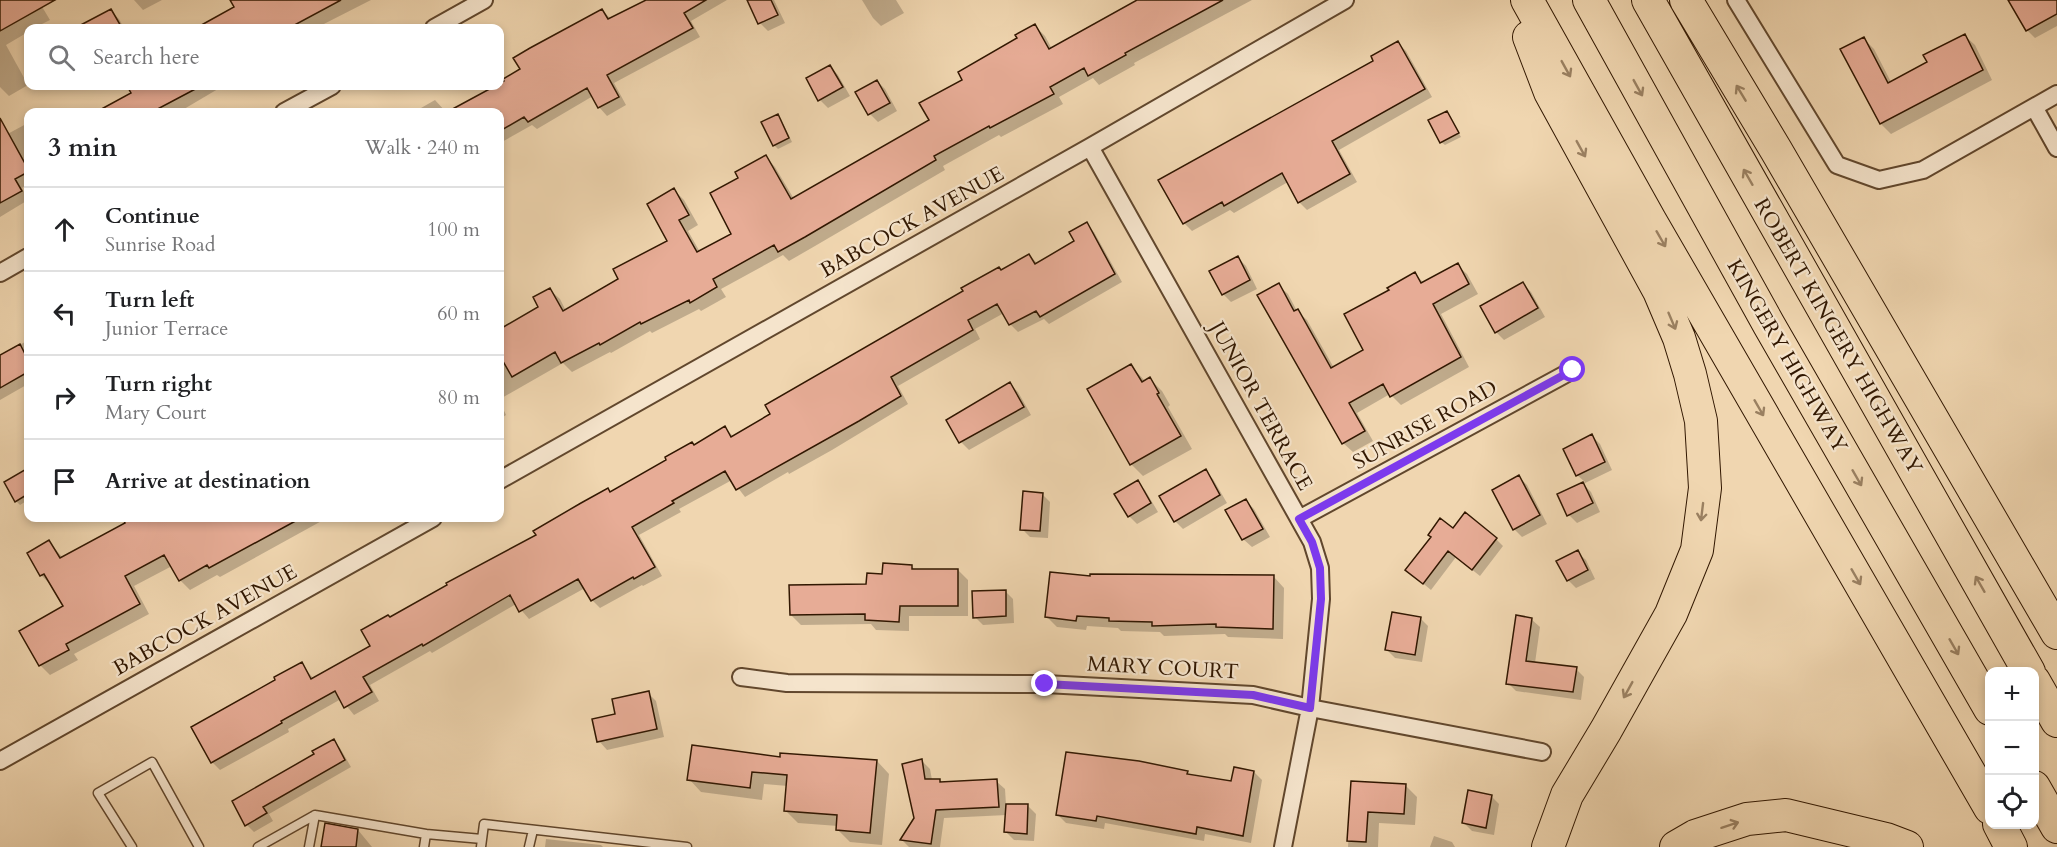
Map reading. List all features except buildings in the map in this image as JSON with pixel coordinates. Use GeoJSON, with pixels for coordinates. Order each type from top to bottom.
{"type":"FeatureCollection","features":[{"type":"Feature","properties":{"kind":"highway"},"geometry":{"type":"LineString","coordinates":[[1514,0],[1550,92],[1659,291],[1679,338],[1701,421],[1705,488],[1697,550],[1671,614],[1567,795],[1548,847]]}},
{"type":"Feature","properties":{"kind":"highway"},"geometry":{"type":"LineString","coordinates":[[1527,0],[1650,220],[1985,801]]}},
{"type":"Feature","properties":{"kind":"highway","name":"KINGERY HIGHWAY"},"geometry":{"type":"LineString","coordinates":[[1589,0],[1769,325],[1985,702]]}},
{"type":"Feature","properties":{"kind":"highway","name":"ROBERT KINGERY HIGHWAY"},"geometry":{"type":"LineString","coordinates":[[1648,0],[2026,667]]}},
{"type":"Feature","properties":{"kind":"highway"},"geometry":{"type":"LineString","coordinates":[[1686,0],[2057,633]]}},
{"type":"Feature","properties":{"kind":"highway"},"geometry":{"type":"LineString","coordinates":[[1776,150],[1864,283],[2057,591]]}},
{"type":"Feature","properties":{"kind":"highway"},"geometry":{"type":"LineString","coordinates":[[2039,690],[2057,721]]}},
{"type":"Feature","properties":{"kind":"highway"},"geometry":{"type":"LineString","coordinates":[[2039,796],[2057,827]]}},
{"type":"Feature","properties":{"kind":"highway"},"geometry":{"type":"LineString","coordinates":[[1676,847],[1695,836],[1747,819],[1786,815],[1886,839],[1907,847]]}},
{"type":"Feature","properties":{"kind":"highway"},"geometry":{"type":"LineString","coordinates":[[2001,829],[2012,847]]}},
{"type":"Feature","properties":{"kind":"street"},"geometry":{"type":"LineString","coordinates":[[441,24],[484,0]]}},
{"type":"Feature","properties":{"kind":"street","name":"BABCOCK AVENUE"},"geometry":{"type":"LineString","coordinates":[[504,478],[1090,147],[1345,0]]}},
{"type":"Feature","properties":{"kind":"street"},"geometry":{"type":"LineString","coordinates":[[1736,0],[1837,165],[1879,180],[1923,170],[2057,94]]}},
{"type":"Feature","properties":{"kind":"street"},"geometry":{"type":"LineString","coordinates":[[291,108],[325,90]]}},
{"type":"Feature","properties":{"kind":"street"},"geometry":{"type":"LineString","coordinates":[[2034,107],[2057,148]]}},
{"type":"Feature","properties":{"kind":"street","name":"JUNIOR TERRACE"},"geometry":{"type":"LineString","coordinates":[[1090,147],[1312,542],[1320,568],[1321,599],[1310,708],[1283,847]]}},
{"type":"Feature","properties":{"kind":"street"},"geometry":{"type":"LineString","coordinates":[[0,273],[24,259]]}},
{"type":"Feature","properties":{"kind":"street","name":"SUNRISE ROAD"},"geometry":{"type":"LineString","coordinates":[[1299,519],[1573,370]]}},
{"type":"Feature","properties":{"kind":"street","name":"BABCOCK AVENUE"},"geometry":{"type":"LineString","coordinates":[[0,762],[426,522]]}},
{"type":"Feature","properties":{"kind":"street","name":"MARY COURT"},"geometry":{"type":"LineString","coordinates":[[741,677],[787,683],[1045,684],[1253,695],[1542,752]]}},
{"type":"Feature","properties":{"kind":"lane"},"geometry":{"type":"LineString","coordinates":[[132,847],[98,793],[152,762],[199,847]]}},
{"type":"Feature","properties":{"kind":"lane"},"geometry":{"type":"LineString","coordinates":[[309,847],[315,814]]}},
{"type":"Feature","properties":{"kind":"lane"},"geometry":{"type":"LineString","coordinates":[[258,847],[315,814],[481,843],[484,824],[687,847]]}},
{"type":"Feature","properties":{"kind":"lane"},"geometry":{"type":"LineString","coordinates":[[529,847],[532,830]]}},
{"type":"Feature","properties":{"kind":"lane"},"geometry":{"type":"LineString","coordinates":[[424,847],[426,834]]}},
{"type":"Feature","properties":{"kind":"route"},"geometry":{"type":"LineString","coordinates":[[1045,684],[1253,695],[1310,708],[1321,599],[1320,568],[1312,542],[1299,519],[1573,370]]}}]}
